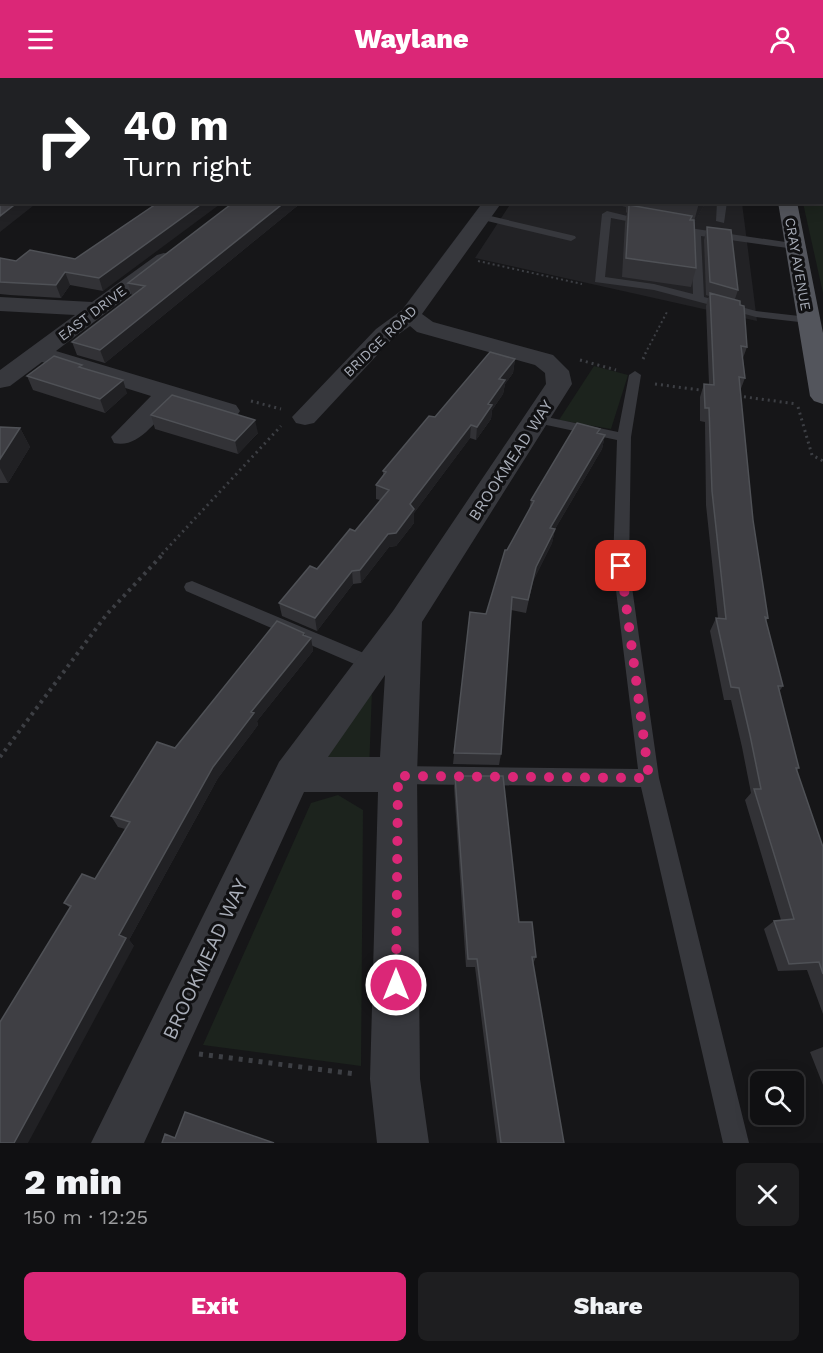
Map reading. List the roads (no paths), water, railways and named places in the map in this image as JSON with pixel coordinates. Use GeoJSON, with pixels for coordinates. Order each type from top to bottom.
{"type":"FeatureCollection","features":[{"type":"Feature","properties":{"kind":"main road","name":"CRAY AVENUE"},"geometry":{"type":"LineString","coordinates":[[787,204],[823,396]]}},
{"type":"Feature","properties":{"kind":"street","name":"BRIDGE ROAD"},"geometry":{"type":"LineString","coordinates":[[305,417],[384,334],[410,315],[488,210]]}},
{"type":"Feature","properties":{"kind":"street","name":"EAST DRIVE"},"geometry":{"type":"LineString","coordinates":[[1,381],[183,245]]}},
{"type":"Feature","properties":{"kind":"street"},"geometry":{"type":"LineString","coordinates":[[0,304],[98,309]]}},
{"type":"Feature","properties":{"kind":"street","name":"BROOKMEAD WAY"},"geometry":{"type":"LineString","coordinates":[[117,1143],[293,774],[405,620],[559,384],[557,370],[544,360],[425,327],[410,315]]}},
{"type":"Feature","properties":{"kind":"street"},"geometry":{"type":"LineString","coordinates":[[38,353],[227,411]]}},
{"type":"Feature","properties":{"kind":"street"},"geometry":{"type":"LineString","coordinates":[[124,437],[168,393]]}},
{"type":"Feature","properties":{"kind":"street"},"geometry":{"type":"LineString","coordinates":[[403,1143],[395,1079],[398,776],[405,620]]}},
{"type":"Feature","properties":{"kind":"street"},"geometry":{"type":"LineString","coordinates":[[293,774],[398,776]]}},
{"type":"Feature","properties":{"kind":"lane"},"geometry":{"type":"LineString","coordinates":[[721,221],[722,204]]}},
{"type":"Feature","properties":{"kind":"lane"},"geometry":{"type":"LineString","coordinates":[[488,210],[571,238]]}},
{"type":"Feature","properties":{"kind":"lane"},"geometry":{"type":"LineString","coordinates":[[795,246],[746,241],[607,214],[600,280],[654,287],[756,314],[808,320]]}},
{"type":"Feature","properties":{"kind":"lane"},"geometry":{"type":"LineString","coordinates":[[696,231],[699,300]]}},
{"type":"Feature","properties":{"kind":"lane"},"geometry":{"type":"LineString","coordinates":[[634,378],[624,437],[621,566],[649,778],[736,1143]]}},
{"type":"Feature","properties":{"kind":"lane"},"geometry":{"type":"LineString","coordinates":[[537,419],[624,437]]}},
{"type":"Feature","properties":{"kind":"lane"},"geometry":{"type":"LineString","coordinates":[[192,587],[372,664]]}},
{"type":"Feature","properties":{"kind":"lane"},"geometry":{"type":"LineString","coordinates":[[398,776],[649,778]]}}]}
